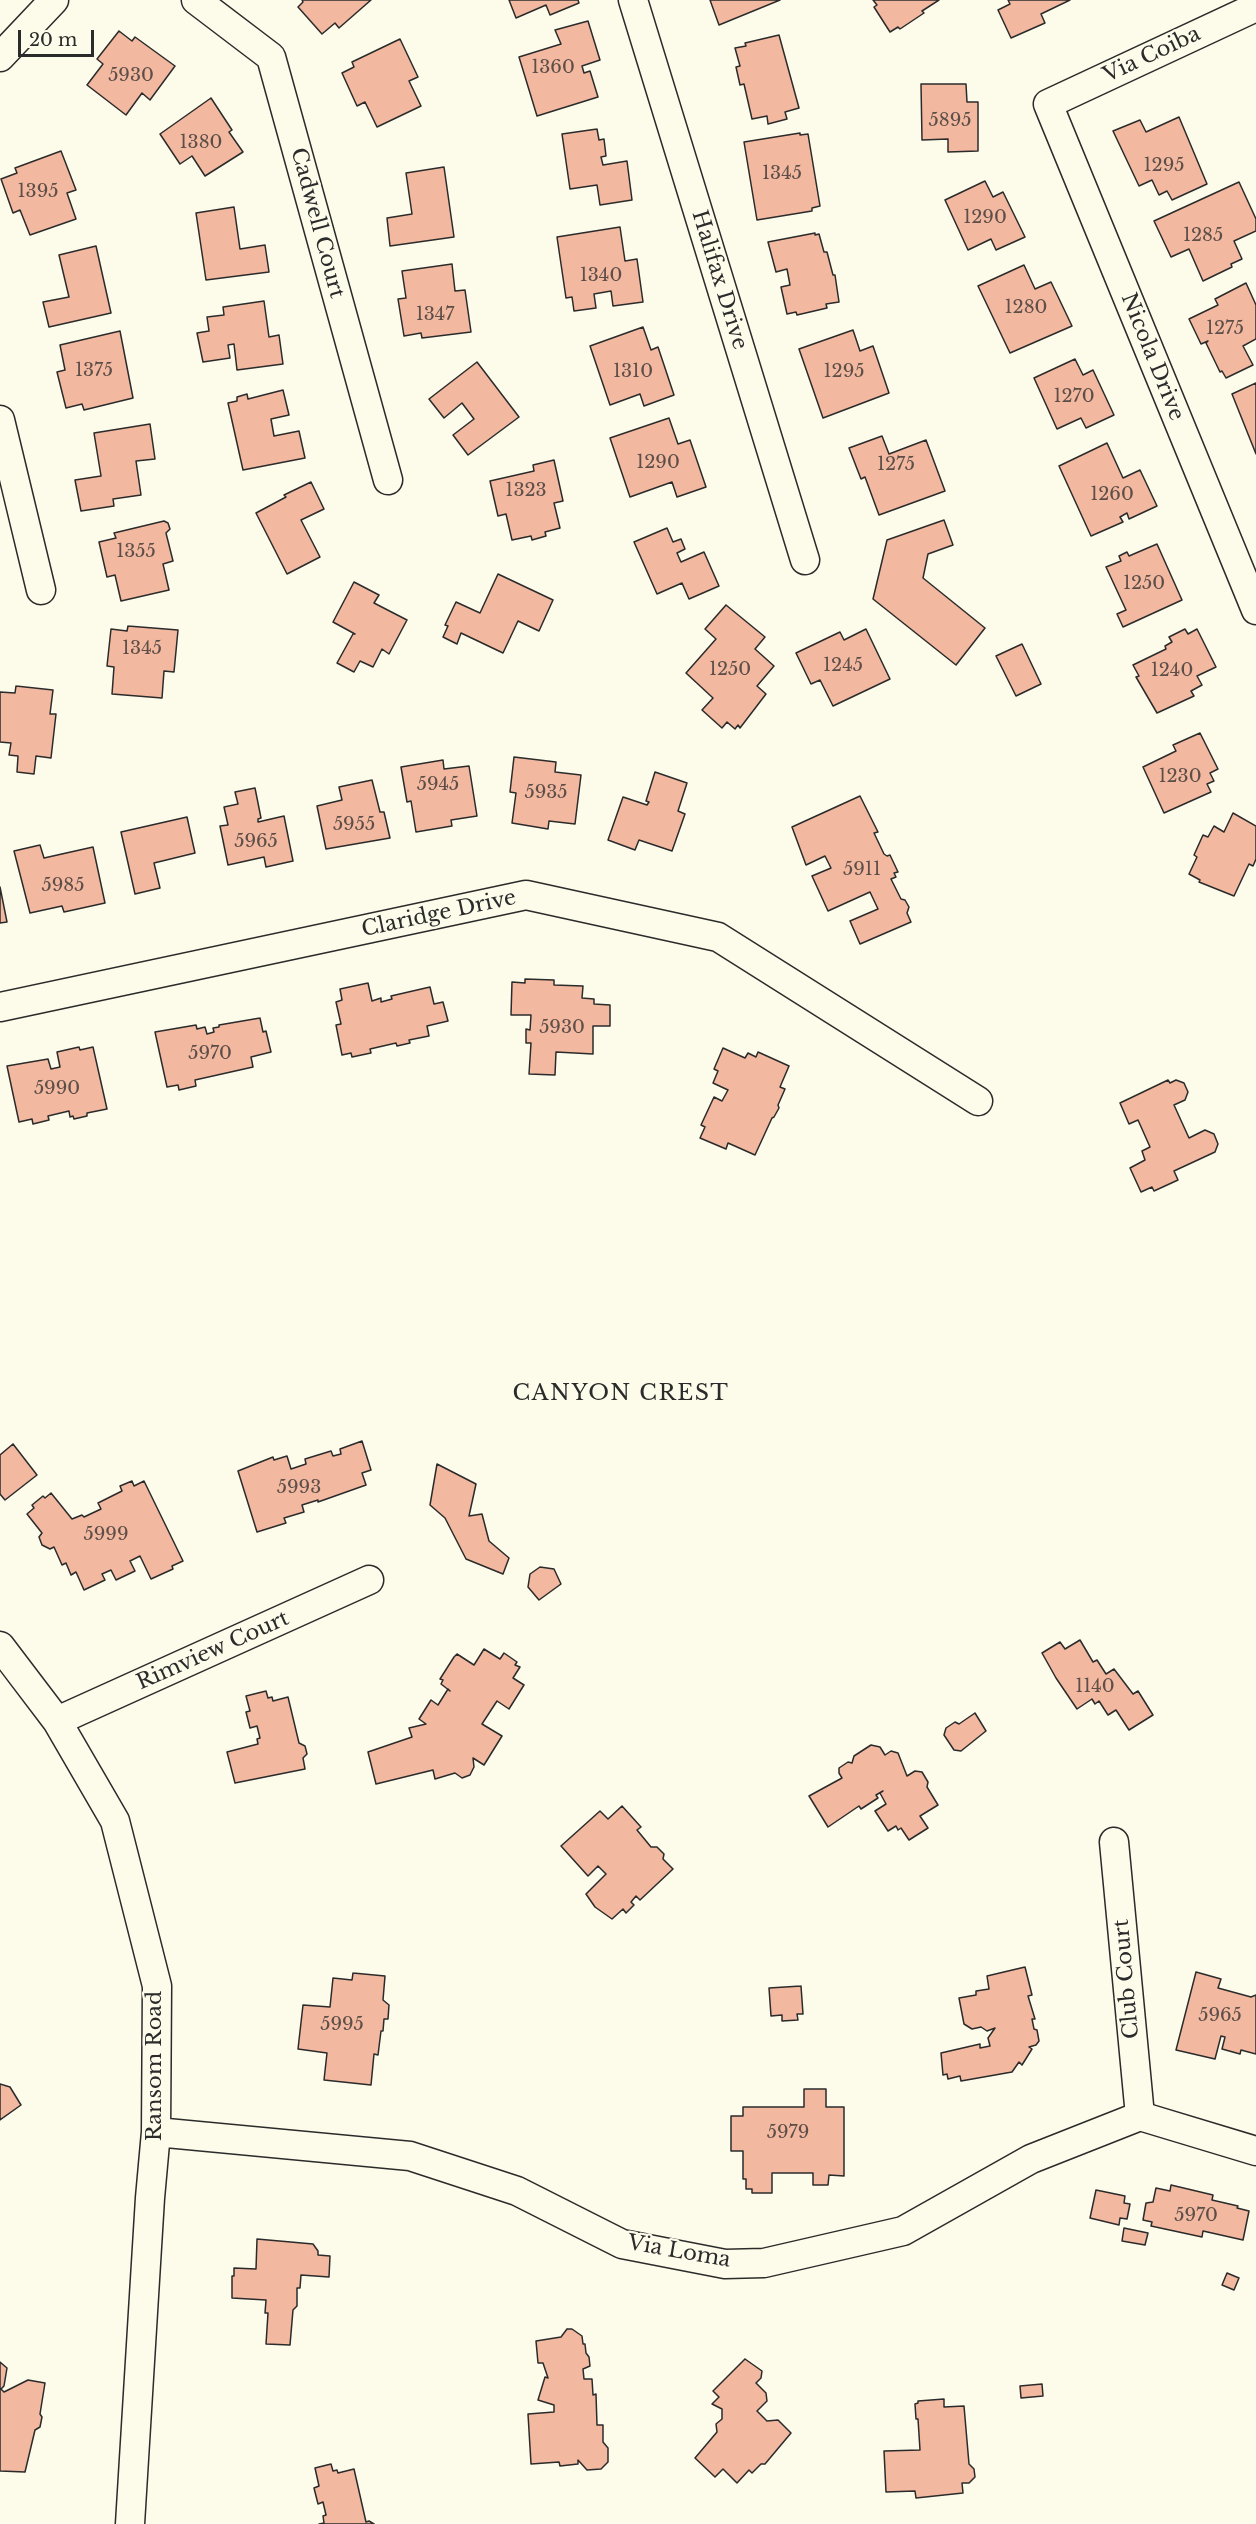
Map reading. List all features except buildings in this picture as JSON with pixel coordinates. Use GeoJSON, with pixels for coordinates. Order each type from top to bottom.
{"type":"FeatureCollection","features":[{"type":"Feature","properties":{"kind":"street"},"geometry":{"type":"LineString","coordinates":[[0,57],[54,0]]}},
{"type":"Feature","properties":{"kind":"street","name":"Cadwell Court"},"geometry":{"type":"LineString","coordinates":[[196,0],[272,57],[388,480]]}},
{"type":"Feature","properties":{"kind":"street","name":"Halifax Drive"},"geometry":{"type":"LineString","coordinates":[[633,0],[805,560]]}},
{"type":"Feature","properties":{"kind":"street","name":"Via Coiba"},"geometry":{"type":"LineString","coordinates":[[1048,104],[1256,7]]}},
{"type":"Feature","properties":{"kind":"street","name":"Nicola Drive"},"geometry":{"type":"LineString","coordinates":[[1048,104],[1256,610]]}},
{"type":"Feature","properties":{"kind":"street"},"geometry":{"type":"LineString","coordinates":[[0,420],[41,590]]}},
{"type":"Feature","properties":{"kind":"street","name":"Claridge Drive"},"geometry":{"type":"LineString","coordinates":[[0,1007],[526,895],[718,937],[978,1101]]}},
{"type":"Feature","properties":{"kind":"street","name":"Rimview Court"},"geometry":{"type":"LineString","coordinates":[[57,1721],[369,1580]]}},
{"type":"Feature","properties":{"kind":"street","name":"Ransom Road"},"geometry":{"type":"LineString","coordinates":[[0,1646],[57,1721],[115,1821],[157,1986],[156,2133],[146,2256],[130,2524]]}},
{"type":"Feature","properties":{"kind":"street","name":"Club Court"},"geometry":{"type":"LineString","coordinates":[[1114,1842],[1140,2116]]}},
{"type":"Feature","properties":{"kind":"street"},"geometry":{"type":"LineString","coordinates":[[1140,2116],[1256,2151]]}},
{"type":"Feature","properties":{"kind":"street","name":"Via Loma"},"geometry":{"type":"LineString","coordinates":[[156,2133],[410,2156],[517,2191],[622,2244],[725,2264],[764,2263],[903,2231],[1031,2159],[1140,2116]]}},
{"type":"Feature","properties":{"kind":"district","name":"CANYON CREST"},"geometry":{"type":"Point","coordinates":[621,1394]}}]}
